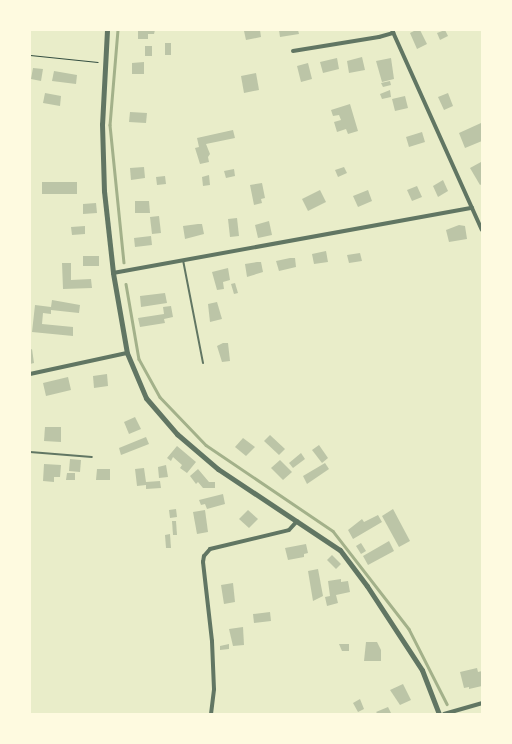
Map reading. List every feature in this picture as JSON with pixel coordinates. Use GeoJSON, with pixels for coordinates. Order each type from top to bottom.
{"type":"FeatureCollection","features":[{"type":"Feature","properties":{"kind":"street"},"geometry":{"type":"LineString","coordinates":[[107,30],[104,63],[102,155],[113,273],[127,353],[146,398],[177,434],[218,469],[340,550],[367,586],[422,670],[440,714]]}},
{"type":"Feature","properties":{"kind":"street"},"geometry":{"type":"LineString","coordinates":[[293,51],[379,38],[392,32],[482,230]]}},
{"type":"Feature","properties":{"kind":"street"},"geometry":{"type":"LineString","coordinates":[[113,273],[472,208]]}},
{"type":"Feature","properties":{"kind":"street"},"geometry":{"type":"LineString","coordinates":[[30,374],[127,353]]}},
{"type":"Feature","properties":{"kind":"street"},"geometry":{"type":"LineString","coordinates":[[211,714],[214,689],[212,641],[203,562],[204,556],[210,549],[289,530],[296,521]]}},
{"type":"Feature","properties":{"kind":"street"},"geometry":{"type":"LineString","coordinates":[[444,714],[482,703]]}},
{"type":"Feature","properties":{"kind":"lane"},"geometry":{"type":"LineString","coordinates":[[183,260],[203,363]]}},
{"type":"Feature","properties":{"kind":"lane"},"geometry":{"type":"LineString","coordinates":[[30,452],[92,457]]}},
{"type":"Feature","properties":{"kind":"path"},"geometry":{"type":"LineString","coordinates":[[30,55],[104,63]]}},
{"type":"Feature","properties":{"kind":"building"},"geometry":{"type":"Polygon","coordinates":[[[138,30],[155,30],[154,34],[148,34],[148,39],[138,39],[138,30]]]}},
{"type":"Feature","properties":{"kind":"building"},"geometry":{"type":"Polygon","coordinates":[[[260,30],[261,37],[246,40],[244,31],[260,30]]]}},
{"type":"Feature","properties":{"kind":"building"},"geometry":{"type":"Polygon","coordinates":[[[279,30],[298,30],[299,34],[280,37],[279,30]]]}},
{"type":"Feature","properties":{"kind":"building"},"geometry":{"type":"Polygon","coordinates":[[[420,30],[427,44],[417,49],[410,33],[420,30]]]}},
{"type":"Feature","properties":{"kind":"building"},"geometry":{"type":"Polygon","coordinates":[[[445,30],[448,36],[440,40],[437,33],[445,30]]]}},
{"type":"Feature","properties":{"kind":"building"},"geometry":{"type":"Polygon","coordinates":[[[165,43],[171,43],[171,55],[165,55],[165,43]]]}},
{"type":"Feature","properties":{"kind":"building"},"geometry":{"type":"Polygon","coordinates":[[[145,46],[152,46],[152,56],[145,56],[145,46]]]}},
{"type":"Feature","properties":{"kind":"building"},"geometry":{"type":"Polygon","coordinates":[[[362,57],[365,70],[349,73],[347,61],[362,57]]]}},
{"type":"Feature","properties":{"kind":"building"},"geometry":{"type":"Polygon","coordinates":[[[337,58],[339,69],[323,73],[320,62],[337,58]]]}},
{"type":"Feature","properties":{"kind":"building"},"geometry":{"type":"Polygon","coordinates":[[[391,58],[394,79],[382,82],[376,61],[391,58]]]}},
{"type":"Feature","properties":{"kind":"building"},"geometry":{"type":"Polygon","coordinates":[[[144,62],[144,74],[132,74],[132,63],[144,62]]]}},
{"type":"Feature","properties":{"kind":"building"},"geometry":{"type":"Polygon","coordinates":[[[308,63],[312,79],[301,82],[297,66],[308,63]]]}},
{"type":"Feature","properties":{"kind":"building"},"geometry":{"type":"Polygon","coordinates":[[[33,68],[43,69],[41,81],[31,79],[33,68]]]}},
{"type":"Feature","properties":{"kind":"building"},"geometry":{"type":"Polygon","coordinates":[[[54,71],[77,75],[76,84],[52,81],[54,71]]]}},
{"type":"Feature","properties":{"kind":"building"},"geometry":{"type":"Polygon","coordinates":[[[256,73],[259,90],[244,93],[241,76],[256,73]]]}},
{"type":"Feature","properties":{"kind":"building"},"geometry":{"type":"Polygon","coordinates":[[[390,81],[391,85],[383,87],[381,83],[390,81]]]}},
{"type":"Feature","properties":{"kind":"building"},"geometry":{"type":"Polygon","coordinates":[[[390,90],[391,97],[382,99],[380,94],[390,90]]]}},
{"type":"Feature","properties":{"kind":"building"},"geometry":{"type":"Polygon","coordinates":[[[45,93],[61,96],[60,106],[43,103],[45,93]]]}},
{"type":"Feature","properties":{"kind":"building"},"geometry":{"type":"Polygon","coordinates":[[[448,93],[453,106],[444,110],[438,97],[448,93]]]}},
{"type":"Feature","properties":{"kind":"building"},"geometry":{"type":"Polygon","coordinates":[[[405,96],[408,108],[395,111],[392,99],[405,96]]]}},
{"type":"Feature","properties":{"kind":"building"},"geometry":{"type":"Polygon","coordinates":[[[350,104],[358,131],[348,134],[346,129],[337,132],[334,122],[341,120],[339,115],[333,116],[331,110],[350,104]]]}},
{"type":"Feature","properties":{"kind":"building"},"geometry":{"type":"Polygon","coordinates":[[[130,112],[147,113],[146,123],[129,122],[130,112]]]}},
{"type":"Feature","properties":{"kind":"building"},"geometry":{"type":"Polygon","coordinates":[[[481,123],[482,141],[465,148],[459,133],[481,123]]]}},
{"type":"Feature","properties":{"kind":"building"},"geometry":{"type":"Polygon","coordinates":[[[233,130],[235,138],[206,144],[210,154],[208,157],[209,162],[200,164],[195,148],[199,147],[197,138],[233,130]]]}},
{"type":"Feature","properties":{"kind":"building"},"geometry":{"type":"Polygon","coordinates":[[[422,132],[425,142],[409,147],[406,137],[422,132]]]}},
{"type":"Feature","properties":{"kind":"building"},"geometry":{"type":"Polygon","coordinates":[[[481,162],[482,184],[480,185],[470,168],[481,162]]]}},
{"type":"Feature","properties":{"kind":"building"},"geometry":{"type":"Polygon","coordinates":[[[144,167],[145,178],[131,180],[130,168],[144,167]]]}},
{"type":"Feature","properties":{"kind":"building"},"geometry":{"type":"Polygon","coordinates":[[[344,167],[347,173],[338,177],[335,170],[344,167]]]}},
{"type":"Feature","properties":{"kind":"building"},"geometry":{"type":"Polygon","coordinates":[[[234,169],[235,176],[226,178],[224,171],[234,169]]]}},
{"type":"Feature","properties":{"kind":"building"},"geometry":{"type":"Polygon","coordinates":[[[209,175],[210,185],[203,186],[202,177],[209,175]]]}},
{"type":"Feature","properties":{"kind":"building"},"geometry":{"type":"Polygon","coordinates":[[[165,176],[166,184],[157,185],[156,177],[165,176]]]}},
{"type":"Feature","properties":{"kind":"building"},"geometry":{"type":"Polygon","coordinates":[[[443,180],[448,191],[438,197],[433,186],[443,180]]]}},
{"type":"Feature","properties":{"kind":"building"},"geometry":{"type":"Polygon","coordinates":[[[42,182],[77,182],[77,194],[42,194],[42,182]]]}},
{"type":"Feature","properties":{"kind":"building"},"geometry":{"type":"Polygon","coordinates":[[[262,183],[265,198],[261,199],[262,203],[254,205],[250,185],[262,183]]]}},
{"type":"Feature","properties":{"kind":"building"},"geometry":{"type":"Polygon","coordinates":[[[417,186],[422,197],[412,201],[407,190],[417,186]]]}},
{"type":"Feature","properties":{"kind":"building"},"geometry":{"type":"Polygon","coordinates":[[[320,190],[326,202],[308,211],[302,199],[320,190]]]}},
{"type":"Feature","properties":{"kind":"building"},"geometry":{"type":"Polygon","coordinates":[[[368,190],[372,201],[358,207],[353,196],[368,190]]]}},
{"type":"Feature","properties":{"kind":"building"},"geometry":{"type":"Polygon","coordinates":[[[135,201],[149,201],[150,213],[135,213],[135,201]]]}},
{"type":"Feature","properties":{"kind":"building"},"geometry":{"type":"Polygon","coordinates":[[[96,203],[97,213],[83,214],[83,204],[96,203]]]}},
{"type":"Feature","properties":{"kind":"building"},"geometry":{"type":"Polygon","coordinates":[[[159,216],[161,233],[152,234],[150,217],[159,216]]]}},
{"type":"Feature","properties":{"kind":"building"},"geometry":{"type":"Polygon","coordinates":[[[237,218],[239,236],[230,237],[228,219],[237,218]]]}},
{"type":"Feature","properties":{"kind":"building"},"geometry":{"type":"Polygon","coordinates":[[[269,221],[272,235],[258,238],[255,225],[269,221]]]}},
{"type":"Feature","properties":{"kind":"building"},"geometry":{"type":"Polygon","coordinates":[[[202,224],[204,234],[185,239],[183,226],[202,224]]]}},
{"type":"Feature","properties":{"kind":"building"},"geometry":{"type":"Polygon","coordinates":[[[459,225],[465,226],[467,239],[449,242],[446,230],[459,225]]]}},
{"type":"Feature","properties":{"kind":"building"},"geometry":{"type":"Polygon","coordinates":[[[85,226],[85,234],[72,235],[71,227],[85,226]]]}},
{"type":"Feature","properties":{"kind":"building"},"geometry":{"type":"Polygon","coordinates":[[[151,236],[152,245],[135,247],[134,238],[151,236]]]}},
{"type":"Feature","properties":{"kind":"building"},"geometry":{"type":"Polygon","coordinates":[[[326,251],[328,262],[314,264],[312,254],[326,251]]]}},
{"type":"Feature","properties":{"kind":"building"},"geometry":{"type":"Polygon","coordinates":[[[360,253],[362,261],[349,263],[347,255],[360,253]]]}},
{"type":"Feature","properties":{"kind":"building"},"geometry":{"type":"Polygon","coordinates":[[[83,256],[99,256],[99,266],[83,266],[83,256]]]}},
{"type":"Feature","properties":{"kind":"building"},"geometry":{"type":"Polygon","coordinates":[[[295,258],[296,267],[279,271],[276,261],[295,258]]]}},
{"type":"Feature","properties":{"kind":"building"},"geometry":{"type":"Polygon","coordinates":[[[261,262],[263,272],[247,277],[245,264],[261,262]]]}},
{"type":"Feature","properties":{"kind":"building"},"geometry":{"type":"Polygon","coordinates":[[[62,263],[71,263],[71,280],[91,279],[92,288],[63,289],[62,263]]]}},
{"type":"Feature","properties":{"kind":"building"},"geometry":{"type":"Polygon","coordinates":[[[228,268],[230,280],[223,282],[224,289],[217,290],[212,272],[228,268]]]}},
{"type":"Feature","properties":{"kind":"building"},"geometry":{"type":"Polygon","coordinates":[[[235,283],[238,293],[234,294],[231,284],[235,283]]]}},
{"type":"Feature","properties":{"kind":"building"},"geometry":{"type":"Polygon","coordinates":[[[165,293],[167,303],[141,307],[140,296],[165,293]]]}},
{"type":"Feature","properties":{"kind":"building"},"geometry":{"type":"Polygon","coordinates":[[[52,300],[80,305],[79,313],[51,310],[51,314],[43,313],[42,324],[73,327],[73,336],[32,332],[35,305],[51,307],[52,300]]]}},
{"type":"Feature","properties":{"kind":"building"},"geometry":{"type":"Polygon","coordinates":[[[217,302],[222,319],[210,322],[208,304],[217,302]]]}},
{"type":"Feature","properties":{"kind":"building"},"geometry":{"type":"Polygon","coordinates":[[[171,306],[173,317],[164,319],[165,323],[140,327],[138,318],[164,314],[163,307],[171,306]]]}},
{"type":"Feature","properties":{"kind":"building"},"geometry":{"type":"Polygon","coordinates":[[[228,343],[230,361],[222,362],[217,346],[228,343]]]}},
{"type":"Feature","properties":{"kind":"building"},"geometry":{"type":"Polygon","coordinates":[[[32,349],[34,363],[30,364],[30,350],[32,349]]]}},
{"type":"Feature","properties":{"kind":"building"},"geometry":{"type":"Polygon","coordinates":[[[107,374],[108,386],[94,388],[93,376],[107,374]]]}},
{"type":"Feature","properties":{"kind":"building"},"geometry":{"type":"Polygon","coordinates":[[[68,377],[71,390],[46,396],[43,383],[68,377]]]}},
{"type":"Feature","properties":{"kind":"building"},"geometry":{"type":"Polygon","coordinates":[[[135,417],[141,429],[129,434],[124,422],[135,417]]]}},
{"type":"Feature","properties":{"kind":"building"},"geometry":{"type":"Polygon","coordinates":[[[45,427],[61,427],[61,442],[44,441],[45,427]]]}},
{"type":"Feature","properties":{"kind":"building"},"geometry":{"type":"Polygon","coordinates":[[[270,435],[285,449],[279,455],[264,441],[270,435]]]}},
{"type":"Feature","properties":{"kind":"building"},"geometry":{"type":"Polygon","coordinates":[[[146,437],[149,444],[121,455],[119,448],[146,437]]]}},
{"type":"Feature","properties":{"kind":"building"},"geometry":{"type":"Polygon","coordinates":[[[243,438],[255,447],[246,456],[235,447],[243,438]]]}},
{"type":"Feature","properties":{"kind":"building"},"geometry":{"type":"Polygon","coordinates":[[[319,445],[328,458],[322,463],[312,450],[319,445]]]}},
{"type":"Feature","properties":{"kind":"building"},"geometry":{"type":"Polygon","coordinates":[[[177,446],[196,462],[187,473],[180,468],[182,465],[173,457],[171,461],[167,458],[177,446]]]}},
{"type":"Feature","properties":{"kind":"building"},"geometry":{"type":"Polygon","coordinates":[[[301,453],[305,459],[293,468],[289,463],[301,453]]]}},
{"type":"Feature","properties":{"kind":"building"},"geometry":{"type":"Polygon","coordinates":[[[70,459],[81,460],[80,472],[69,471],[70,459]]]}},
{"type":"Feature","properties":{"kind":"building"},"geometry":{"type":"Polygon","coordinates":[[[280,460],[292,472],[283,480],[271,468],[280,460]]]}},
{"type":"Feature","properties":{"kind":"building"},"geometry":{"type":"Polygon","coordinates":[[[325,463],[329,469],[307,484],[303,476],[325,463]]]}},
{"type":"Feature","properties":{"kind":"building"},"geometry":{"type":"Polygon","coordinates":[[[44,464],[61,465],[60,477],[54,477],[54,482],[43,481],[44,464]]]}},
{"type":"Feature","properties":{"kind":"building"},"geometry":{"type":"Polygon","coordinates":[[[166,465],[168,477],[159,478],[158,467],[166,465]]]}},
{"type":"Feature","properties":{"kind":"building"},"geometry":{"type":"Polygon","coordinates":[[[144,468],[146,482],[160,481],[161,488],[146,489],[146,485],[137,486],[135,469],[144,468]]]}},
{"type":"Feature","properties":{"kind":"building"},"geometry":{"type":"Polygon","coordinates":[[[97,469],[110,469],[110,480],[96,480],[97,469]]]}},
{"type":"Feature","properties":{"kind":"building"},"geometry":{"type":"Polygon","coordinates":[[[198,469],[209,482],[215,482],[215,488],[203,488],[198,482],[196,484],[190,476],[198,469]]]}},
{"type":"Feature","properties":{"kind":"building"},"geometry":{"type":"Polygon","coordinates":[[[67,473],[75,473],[75,480],[66,480],[67,473]]]}},
{"type":"Feature","properties":{"kind":"building"},"geometry":{"type":"Polygon","coordinates":[[[223,494],[225,504],[207,509],[205,504],[201,505],[199,500],[223,494]]]}},
{"type":"Feature","properties":{"kind":"building"},"geometry":{"type":"Polygon","coordinates":[[[176,509],[177,517],[170,518],[169,510],[176,509]]]}},
{"type":"Feature","properties":{"kind":"building"},"geometry":{"type":"Polygon","coordinates":[[[393,509],[410,541],[399,547],[382,516],[393,509]]]}},
{"type":"Feature","properties":{"kind":"building"},"geometry":{"type":"Polygon","coordinates":[[[205,510],[208,532],[197,534],[193,512],[205,510]]]}},
{"type":"Feature","properties":{"kind":"building"},"geometry":{"type":"Polygon","coordinates":[[[248,510],[258,519],[249,528],[239,519],[248,510]]]}},
{"type":"Feature","properties":{"kind":"building"},"geometry":{"type":"Polygon","coordinates":[[[378,515],[382,522],[353,539],[348,530],[362,519],[364,522],[378,515]]]}},
{"type":"Feature","properties":{"kind":"building"},"geometry":{"type":"Polygon","coordinates":[[[172,521],[176,521],[177,535],[173,535],[172,521]]]}},
{"type":"Feature","properties":{"kind":"building"},"geometry":{"type":"Polygon","coordinates":[[[170,534],[171,548],[166,548],[165,535],[170,534]]]}},
{"type":"Feature","properties":{"kind":"building"},"geometry":{"type":"Polygon","coordinates":[[[389,541],[394,551],[368,565],[363,556],[389,541]]]}},
{"type":"Feature","properties":{"kind":"building"},"geometry":{"type":"Polygon","coordinates":[[[361,543],[366,551],[361,554],[356,546],[361,543]]]}},
{"type":"Feature","properties":{"kind":"building"},"geometry":{"type":"Polygon","coordinates":[[[306,544],[308,553],[304,554],[304,557],[288,560],[285,548],[306,544]]]}},
{"type":"Feature","properties":{"kind":"building"},"geometry":{"type":"Polygon","coordinates":[[[332,555],[341,564],[336,569],[327,560],[332,555]]]}},
{"type":"Feature","properties":{"kind":"building"},"geometry":{"type":"Polygon","coordinates":[[[318,569],[323,596],[313,601],[308,571],[318,569]]]}},
{"type":"Feature","properties":{"kind":"building"},"geometry":{"type":"Polygon","coordinates":[[[341,579],[341,582],[348,581],[350,592],[336,595],[338,603],[327,606],[325,597],[330,596],[328,581],[341,579]]]}},
{"type":"Feature","properties":{"kind":"building"},"geometry":{"type":"Polygon","coordinates":[[[233,583],[235,602],[224,604],[221,585],[233,583]]]}},
{"type":"Feature","properties":{"kind":"building"},"geometry":{"type":"Polygon","coordinates":[[[270,612],[271,621],[254,623],[253,614],[270,612]]]}},
{"type":"Feature","properties":{"kind":"building"},"geometry":{"type":"Polygon","coordinates":[[[243,627],[244,645],[233,646],[229,629],[243,627]]]}},
{"type":"Feature","properties":{"kind":"building"},"geometry":{"type":"Polygon","coordinates":[[[366,642],[377,642],[381,650],[381,661],[364,661],[366,642]]]}},
{"type":"Feature","properties":{"kind":"building"},"geometry":{"type":"Polygon","coordinates":[[[229,644],[229,649],[220,650],[220,646],[229,644]]]}},
{"type":"Feature","properties":{"kind":"building"},"geometry":{"type":"Polygon","coordinates":[[[339,644],[349,644],[349,651],[342,651],[339,644]]]}},
{"type":"Feature","properties":{"kind":"building"},"geometry":{"type":"Polygon","coordinates":[[[477,668],[478,672],[482,671],[482,686],[469,689],[469,687],[464,688],[460,672],[477,668]]]}},
{"type":"Feature","properties":{"kind":"building"},"geometry":{"type":"Polygon","coordinates":[[[403,684],[411,700],[400,705],[390,690],[403,684]]]}},
{"type":"Feature","properties":{"kind":"building"},"geometry":{"type":"Polygon","coordinates":[[[360,699],[364,709],[358,712],[353,703],[360,699]]]}},
{"type":"Feature","properties":{"kind":"building"},"geometry":{"type":"Polygon","coordinates":[[[388,707],[391,713],[378,714],[376,712],[388,707]]]}},
{"type":"Feature","properties":{"kind":"waterway"},"geometry":{"type":"LineString","coordinates":[[118,30],[110,125],[124,262]]}},
{"type":"Feature","properties":{"kind":"waterway"},"geometry":{"type":"LineString","coordinates":[[126,284],[139,359],[160,397],[206,445],[333,531],[409,629],[447,704]]}}]}
